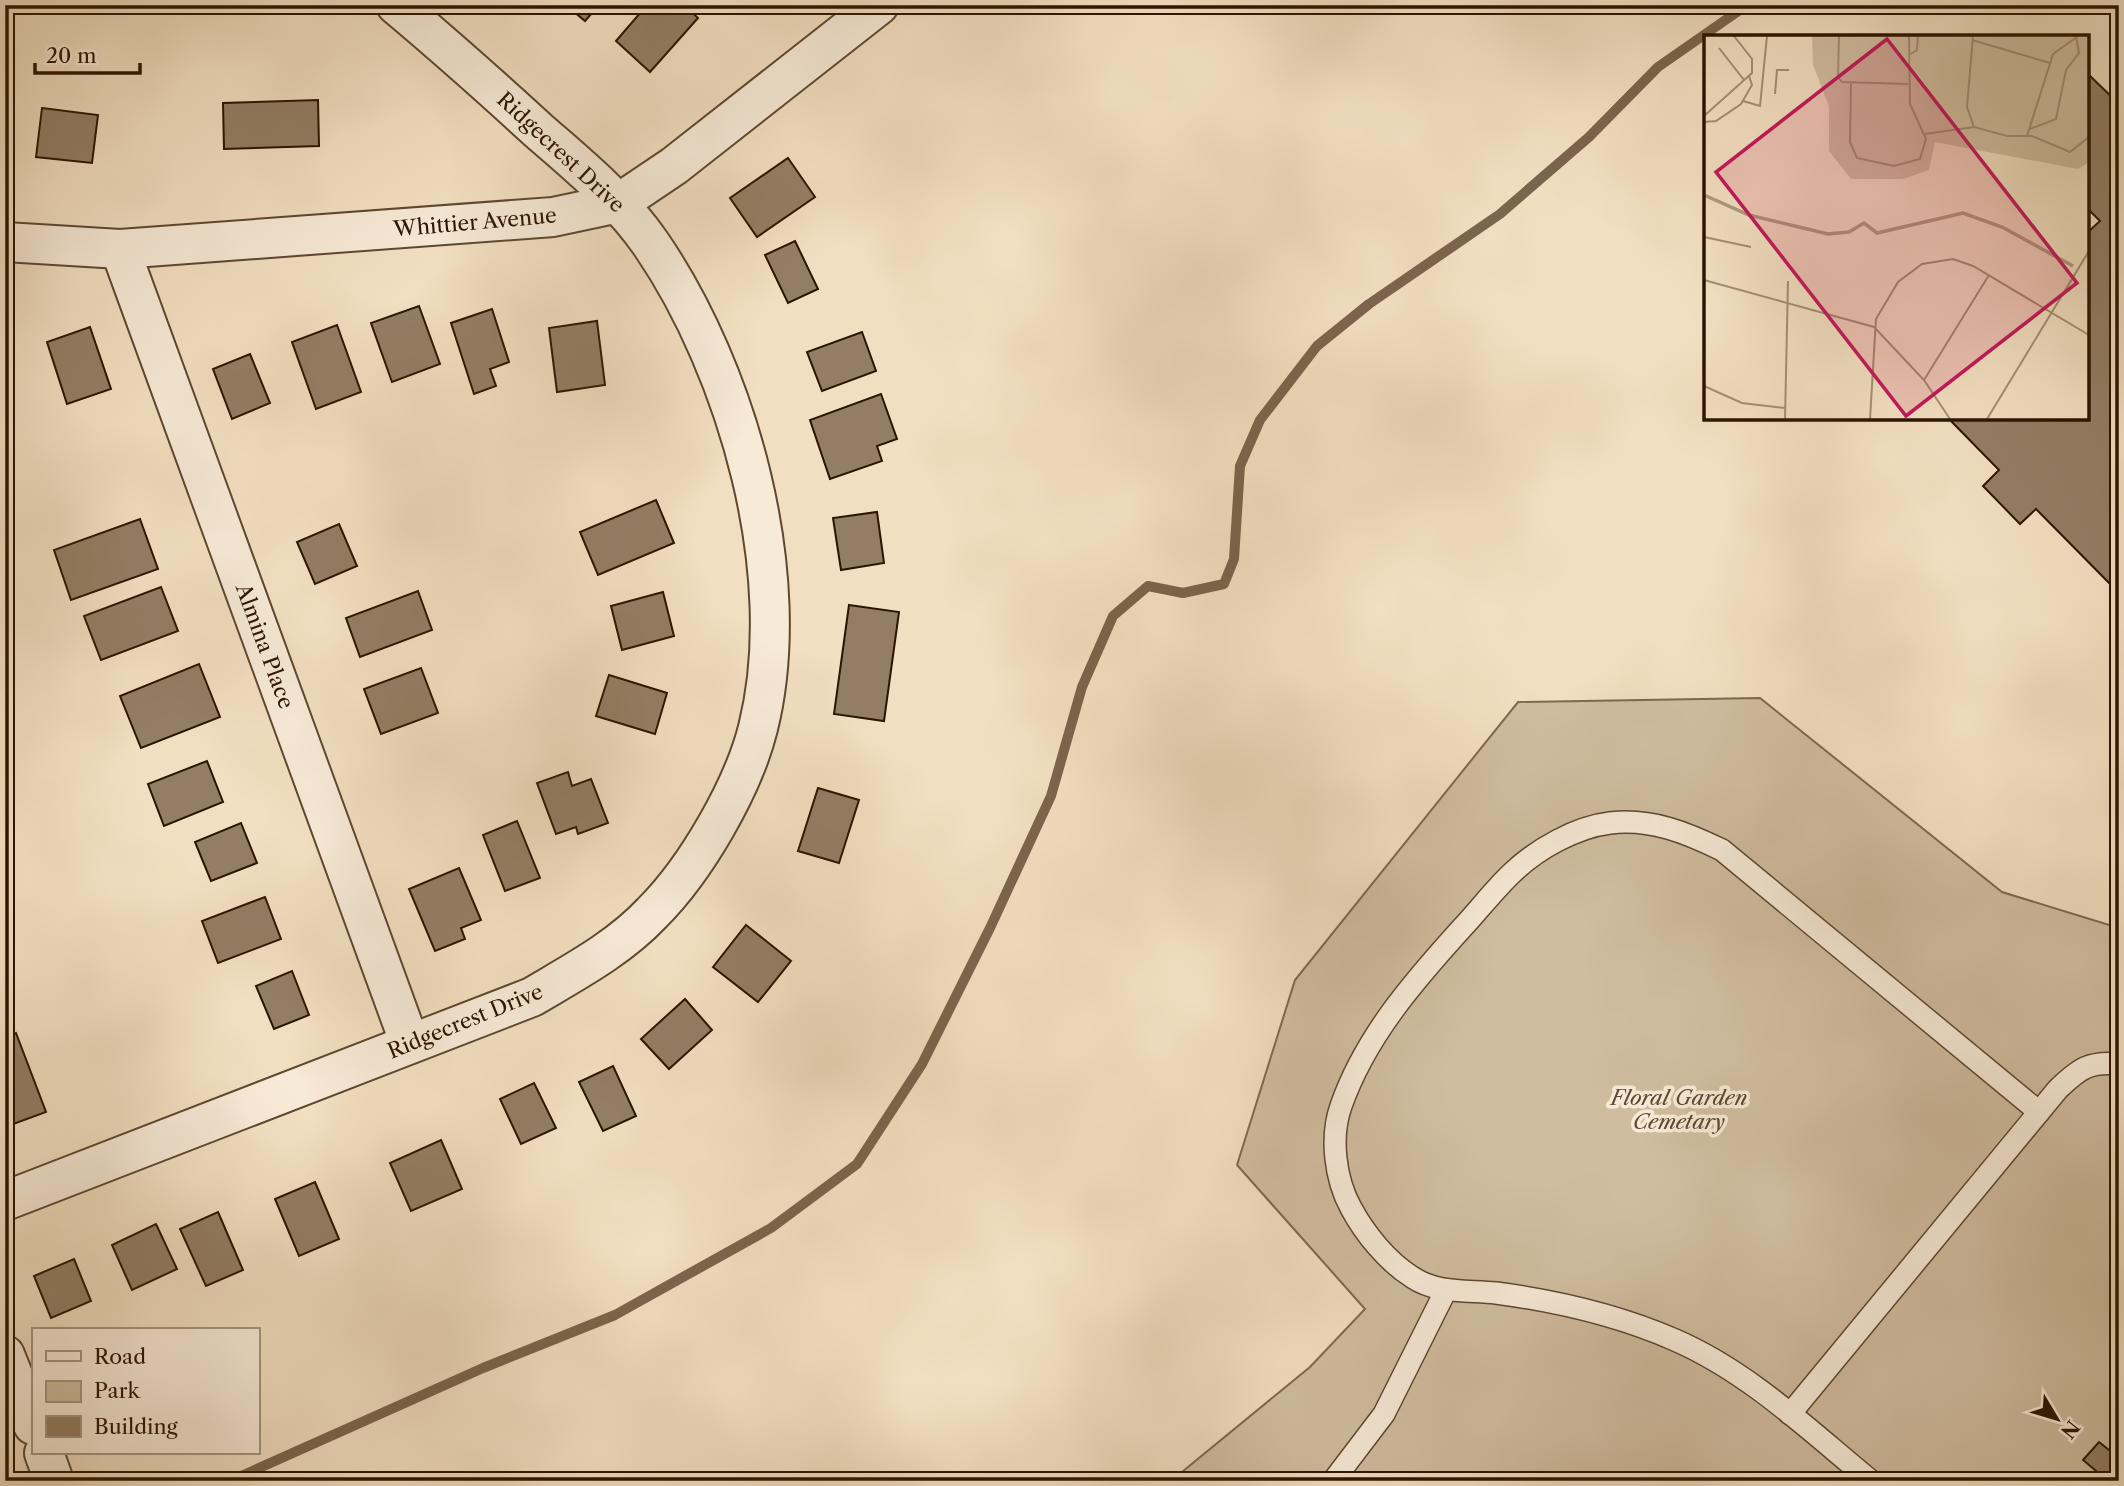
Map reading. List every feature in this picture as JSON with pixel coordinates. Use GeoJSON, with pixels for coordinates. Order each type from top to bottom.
{"type":"FeatureCollection","features":[{"type":"Feature","properties":{"kind":"street","name":"Ridgecrest Drive"},"geometry":{"type":"LineString","coordinates":[[5,1201],[532,997],[603,955],[653,913],[696,856],[731,800],[758,730],[767,674],[769,615],[760,523],[744,450],[722,379],[691,311],[651,244],[619,203],[396,5]]}},
{"type":"Feature","properties":{"kind":"street","name":"Whittier Avenue"},"geometry":{"type":"LineString","coordinates":[[5,242],[120,248],[553,217],[619,203],[674,166],[878,5]]}},
{"type":"Feature","properties":{"kind":"street","name":"Almina Place"},"geometry":{"type":"LineString","coordinates":[[120,248],[410,1044]]}},
{"type":"Feature","properties":{"kind":"street"},"geometry":{"type":"LineString","coordinates":[[5,1355],[32,1422]]}},
{"type":"Feature","properties":{"kind":"street"},"geometry":{"type":"LineString","coordinates":[[44,1454],[54,1481]]}},
{"type":"Feature","properties":{"kind":"lane"},"geometry":{"type":"LineString","coordinates":[[1871,1481],[1790,1414],[1734,1373],[1676,1340],[1587,1310],[1496,1293],[1447,1290],[1414,1279],[1383,1254],[1350,1207],[1335,1162],[1340,1109],[1360,1063],[1406,991],[1513,872],[1540,851],[1573,833],[1609,822],[1643,823],[1680,830],[1722,850],[2039,1112]]}},
{"type":"Feature","properties":{"kind":"lane"},"geometry":{"type":"LineString","coordinates":[[1790,1414],[2039,1112],[2081,1068],[2106,1063],[2119,1064]]}},
{"type":"Feature","properties":{"kind":"lane"},"geometry":{"type":"LineString","coordinates":[[1333,1481],[1384,1414],[1447,1290]]}},
{"type":"Feature","properties":{"kind":"green space","name":"Floral Garden Cemetary"},"geometry":{"type":"Polygon","coordinates":[[[1760,698],[2002,892],[2119,928],[2119,1481],[1171,1481],[1310,1367],[1365,1309],[1237,1165],[1295,980],[1518,702],[1760,698]]]}},
{"type":"Feature","properties":{"kind":"building"},"geometry":{"type":"Polygon","coordinates":[[[566,5],[599,5],[585,21],[566,5]]]}},
{"type":"Feature","properties":{"kind":"building"},"geometry":{"type":"Polygon","coordinates":[[[647,5],[684,5],[698,18],[650,72],[616,41],[647,5]]]}},
{"type":"Feature","properties":{"kind":"building"},"geometry":{"type":"Polygon","coordinates":[[[2089,75],[2119,104],[2119,593],[2036,509],[2020,524],[1983,486],[1999,470],[1950,420],[2089,420],[2089,231],[2100,221],[2089,210],[2089,75]]]}},
{"type":"Feature","properties":{"kind":"building"},"geometry":{"type":"Polygon","coordinates":[[[318,100],[319,146],[224,149],[223,103],[318,100]]]}},
{"type":"Feature","properties":{"kind":"building"},"geometry":{"type":"Polygon","coordinates":[[[42,108],[98,115],[92,163],[36,157],[42,108]]]}},
{"type":"Feature","properties":{"kind":"building"},"geometry":{"type":"Polygon","coordinates":[[[788,158],[815,197],[757,237],[730,198],[788,158]]]}},
{"type":"Feature","properties":{"kind":"building"},"geometry":{"type":"Polygon","coordinates":[[[795,241],[818,289],[788,303],[765,255],[795,241]]]}},
{"type":"Feature","properties":{"kind":"building"},"geometry":{"type":"Polygon","coordinates":[[[419,306],[440,364],[392,382],[371,323],[419,306]]]}},
{"type":"Feature","properties":{"kind":"building"},"geometry":{"type":"Polygon","coordinates":[[[492,309],[509,362],[490,369],[496,386],[474,394],[451,323],[492,309]]]}},
{"type":"Feature","properties":{"kind":"building"},"geometry":{"type":"Polygon","coordinates":[[[597,321],[605,385],[557,392],[549,328],[597,321]]]}},
{"type":"Feature","properties":{"kind":"building"},"geometry":{"type":"Polygon","coordinates":[[[337,325],[361,392],[316,409],[292,342],[337,325]]]}},
{"type":"Feature","properties":{"kind":"building"},"geometry":{"type":"Polygon","coordinates":[[[90,327],[111,389],[67,404],[47,342],[90,327]]]}},
{"type":"Feature","properties":{"kind":"building"},"geometry":{"type":"Polygon","coordinates":[[[862,332],[876,371],[822,391],[807,352],[862,332]]]}},
{"type":"Feature","properties":{"kind":"building"},"geometry":{"type":"Polygon","coordinates":[[[250,354],[270,403],[232,419],[213,369],[250,354]]]}},
{"type":"Feature","properties":{"kind":"building"},"geometry":{"type":"Polygon","coordinates":[[[881,394],[897,439],[877,446],[882,461],[830,479],[810,420],[881,394]]]}},
{"type":"Feature","properties":{"kind":"building"},"geometry":{"type":"Polygon","coordinates":[[[656,500],[674,543],[598,575],[580,532],[656,500]]]}},
{"type":"Feature","properties":{"kind":"building"},"geometry":{"type":"Polygon","coordinates":[[[877,512],[884,563],[841,570],[833,518],[877,512]]]}},
{"type":"Feature","properties":{"kind":"building"},"geometry":{"type":"Polygon","coordinates":[[[140,519],[158,569],[71,600],[54,550],[140,519]]]}},
{"type":"Feature","properties":{"kind":"building"},"geometry":{"type":"Polygon","coordinates":[[[339,524],[357,566],[315,584],[297,542],[339,524]]]}},
{"type":"Feature","properties":{"kind":"building"},"geometry":{"type":"Polygon","coordinates":[[[161,587],[178,631],[101,660],[84,616],[161,587]]]}},
{"type":"Feature","properties":{"kind":"building"},"geometry":{"type":"Polygon","coordinates":[[[418,591],[432,630],[360,657],[346,618],[418,591]]]}},
{"type":"Feature","properties":{"kind":"building"},"geometry":{"type":"Polygon","coordinates":[[[663,592],[674,636],[622,650],[611,606],[663,592]]]}},
{"type":"Feature","properties":{"kind":"building"},"geometry":{"type":"Polygon","coordinates":[[[849,605],[899,612],[884,721],[834,714],[849,605]]]}},
{"type":"Feature","properties":{"kind":"building"},"geometry":{"type":"Polygon","coordinates":[[[199,664],[220,717],[141,748],[120,696],[199,664]]]}},
{"type":"Feature","properties":{"kind":"building"},"geometry":{"type":"Polygon","coordinates":[[[421,668],[438,713],[381,734],[364,689],[421,668]]]}},
{"type":"Feature","properties":{"kind":"building"},"geometry":{"type":"Polygon","coordinates":[[[609,675],[667,693],[655,734],[596,716],[609,675]]]}},
{"type":"Feature","properties":{"kind":"building"},"geometry":{"type":"Polygon","coordinates":[[[207,761],[223,802],[164,826],[148,784],[207,761]]]}},
{"type":"Feature","properties":{"kind":"building"},"geometry":{"type":"Polygon","coordinates":[[[568,772],[572,786],[591,779],[608,823],[578,834],[576,827],[556,834],[537,783],[568,772]]]}},
{"type":"Feature","properties":{"kind":"building"},"geometry":{"type":"Polygon","coordinates":[[[818,788],[859,800],[839,863],[798,851],[818,788]]]}},
{"type":"Feature","properties":{"kind":"building"},"geometry":{"type":"Polygon","coordinates":[[[517,821],[540,878],[505,891],[483,835],[517,821]]]}},
{"type":"Feature","properties":{"kind":"building"},"geometry":{"type":"Polygon","coordinates":[[[241,823],[257,863],[211,881],[195,842],[241,823]]]}},
{"type":"Feature","properties":{"kind":"building"},"geometry":{"type":"Polygon","coordinates":[[[459,868],[481,920],[461,928],[465,939],[435,951],[409,889],[459,868]]]}},
{"type":"Feature","properties":{"kind":"building"},"geometry":{"type":"Polygon","coordinates":[[[265,897],[281,939],[218,963],[202,921],[265,897]]]}},
{"type":"Feature","properties":{"kind":"building"},"geometry":{"type":"Polygon","coordinates":[[[746,925],[791,961],[758,1002],[713,967],[746,925]]]}},
{"type":"Feature","properties":{"kind":"building"},"geometry":{"type":"Polygon","coordinates":[[[292,971],[309,1015],[274,1029],[256,986],[292,971]]]}},
{"type":"Feature","properties":{"kind":"building"},"geometry":{"type":"Polygon","coordinates":[[[685,999],[712,1030],[669,1069],[641,1039],[685,999]]]}},
{"type":"Feature","properties":{"kind":"building"},"geometry":{"type":"Polygon","coordinates":[[[16,1033],[46,1112],[5,1127],[5,1037],[16,1033]]]}},
{"type":"Feature","properties":{"kind":"building"},"geometry":{"type":"Polygon","coordinates":[[[613,1066],[636,1116],[603,1131],[579,1082],[613,1066]]]}},
{"type":"Feature","properties":{"kind":"building"},"geometry":{"type":"Polygon","coordinates":[[[534,1083],[556,1128],[521,1144],[500,1099],[534,1083]]]}},
{"type":"Feature","properties":{"kind":"building"},"geometry":{"type":"Polygon","coordinates":[[[441,1140],[462,1189],[411,1211],[390,1163],[441,1140]]]}},
{"type":"Feature","properties":{"kind":"building"},"geometry":{"type":"Polygon","coordinates":[[[315,1182],[339,1239],[299,1256],[275,1199],[315,1182]]]}},
{"type":"Feature","properties":{"kind":"building"},"geometry":{"type":"Polygon","coordinates":[[[218,1212],[243,1270],[206,1286],[180,1229],[218,1212]]]}},
{"type":"Feature","properties":{"kind":"building"},"geometry":{"type":"Polygon","coordinates":[[[156,1224],[177,1269],[132,1290],[112,1245],[156,1224]]]}},
{"type":"Feature","properties":{"kind":"building"},"geometry":{"type":"Polygon","coordinates":[[[74,1259],[91,1301],[51,1318],[34,1276],[74,1259]]]}},
{"type":"Feature","properties":{"kind":"building"},"geometry":{"type":"Polygon","coordinates":[[[2099,1442],[2119,1458],[2119,1481],[2108,1481],[2083,1460],[2099,1442]]]}},
{"type":"Feature","properties":{"kind":"waterway"},"geometry":{"type":"LineString","coordinates":[[230,1481],[483,1368],[615,1315],[771,1228],[857,1164],[922,1064],[990,928],[1051,796],[1082,687],[1113,616],[1148,586],[1183,593],[1224,584],[1234,559],[1240,466],[1260,420],[1317,346],[1369,304],[1500,214],[1589,137],[1658,67],[1747,5]]}}]}
